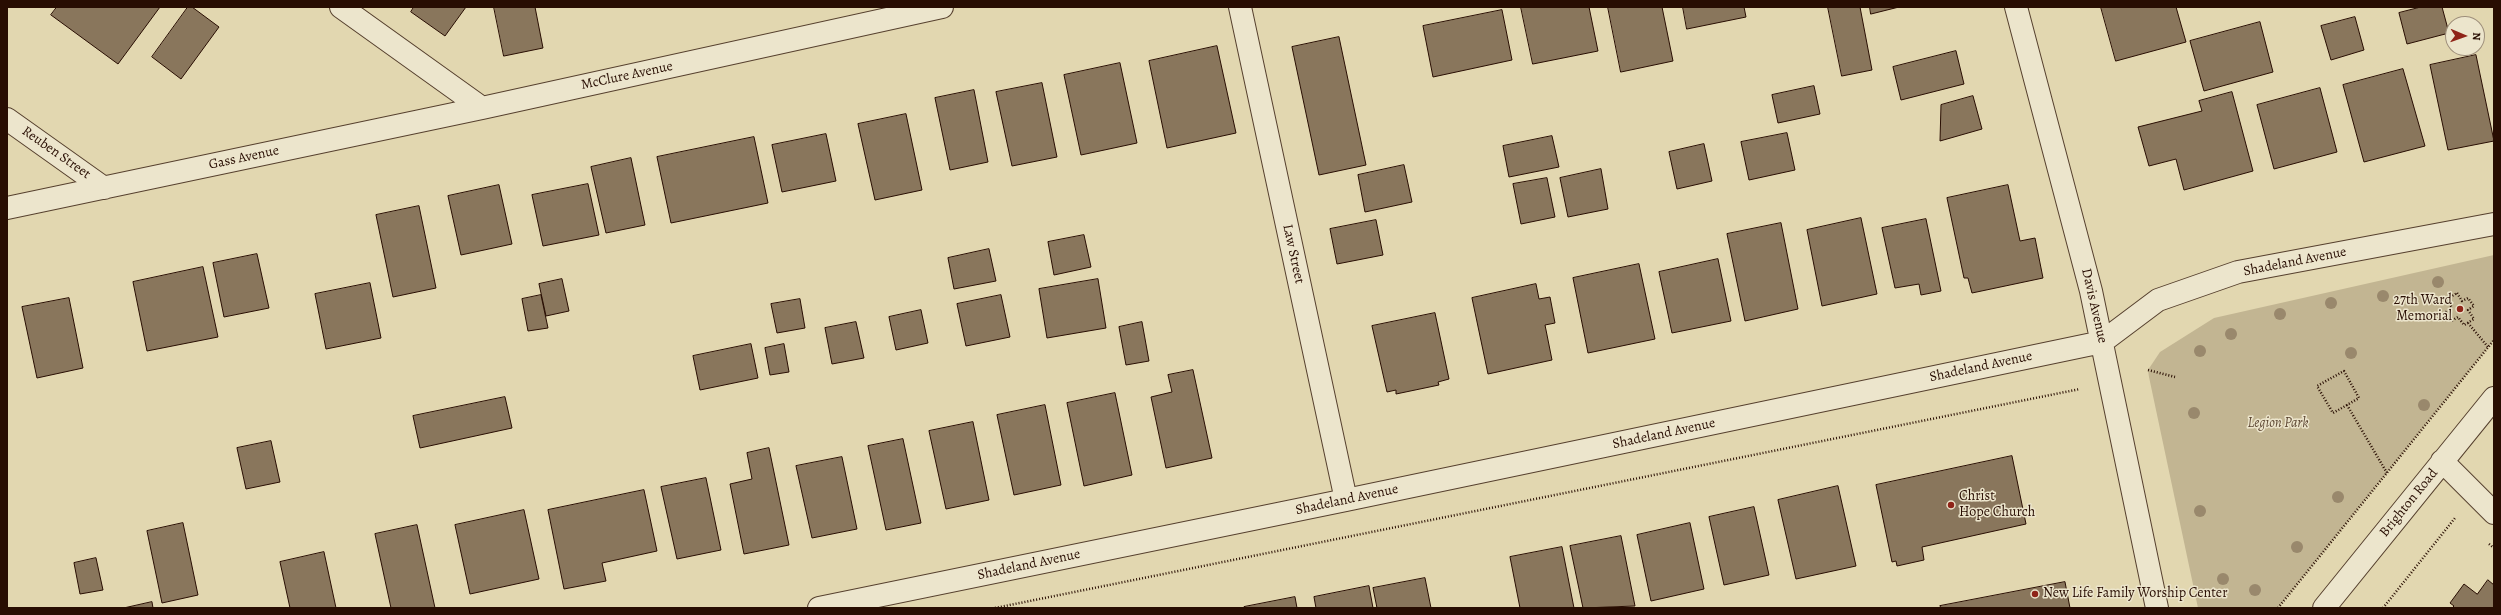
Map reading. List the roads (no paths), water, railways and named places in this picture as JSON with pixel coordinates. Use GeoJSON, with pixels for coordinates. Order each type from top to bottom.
{"type":"FeatureCollection","features":[{"type":"Feature","properties":{"kind":"street"},"geometry":{"type":"LineString","coordinates":[[341,7],[482,108]]}},
{"type":"Feature","properties":{"kind":"street","name":"McClure Avenue"},"geometry":{"type":"LineString","coordinates":[[482,108],[942,7]]}},
{"type":"Feature","properties":{"kind":"street","name":"Law Street"},"geometry":{"type":"LineString","coordinates":[[1240,7],[1346,500]]}},
{"type":"Feature","properties":{"kind":"street","name":"Davis Avenue"},"geometry":{"type":"LineString","coordinates":[[2016,7],[2102,342],[2157,608]]}},
{"type":"Feature","properties":{"kind":"street","name":"Gass Avenue"},"geometry":{"type":"LineString","coordinates":[[7,208],[482,108]]}},
{"type":"Feature","properties":{"kind":"street","name":"Reuben Street"},"geometry":{"type":"LineString","coordinates":[[7,119],[104,188]]}},
{"type":"Feature","properties":{"kind":"street","name":"Shadeland Avenue"},"geometry":{"type":"LineString","coordinates":[[819,608],[1346,500],[2102,342],[2158,300],[2238,272],[2494,224]]}},
{"type":"Feature","properties":{"kind":"street","name":"Brighton Road"},"geometry":{"type":"LineString","coordinates":[[2324,608],[2494,398]]}},
{"type":"Feature","properties":{"kind":"street"},"geometry":{"type":"LineString","coordinates":[[2442,461],[2494,513]]}},
{"type":"Feature","properties":{"kind":"place","name":"27th Ward Memorial"},"geometry":{"type":"Point","coordinates":[2460,309]}},
{"type":"Feature","properties":{"kind":"place","name":"Christ Hope Church"},"geometry":{"type":"Point","coordinates":[1951,505]}},
{"type":"Feature","properties":{"kind":"place","name":"New Life Family Worship Center"},"geometry":{"type":"Point","coordinates":[2035,594]}},
{"type":"Feature","properties":{"kind":"park label","name":"Legion Park"},"geometry":{"type":"Point","coordinates":[2278,424]}}]}
